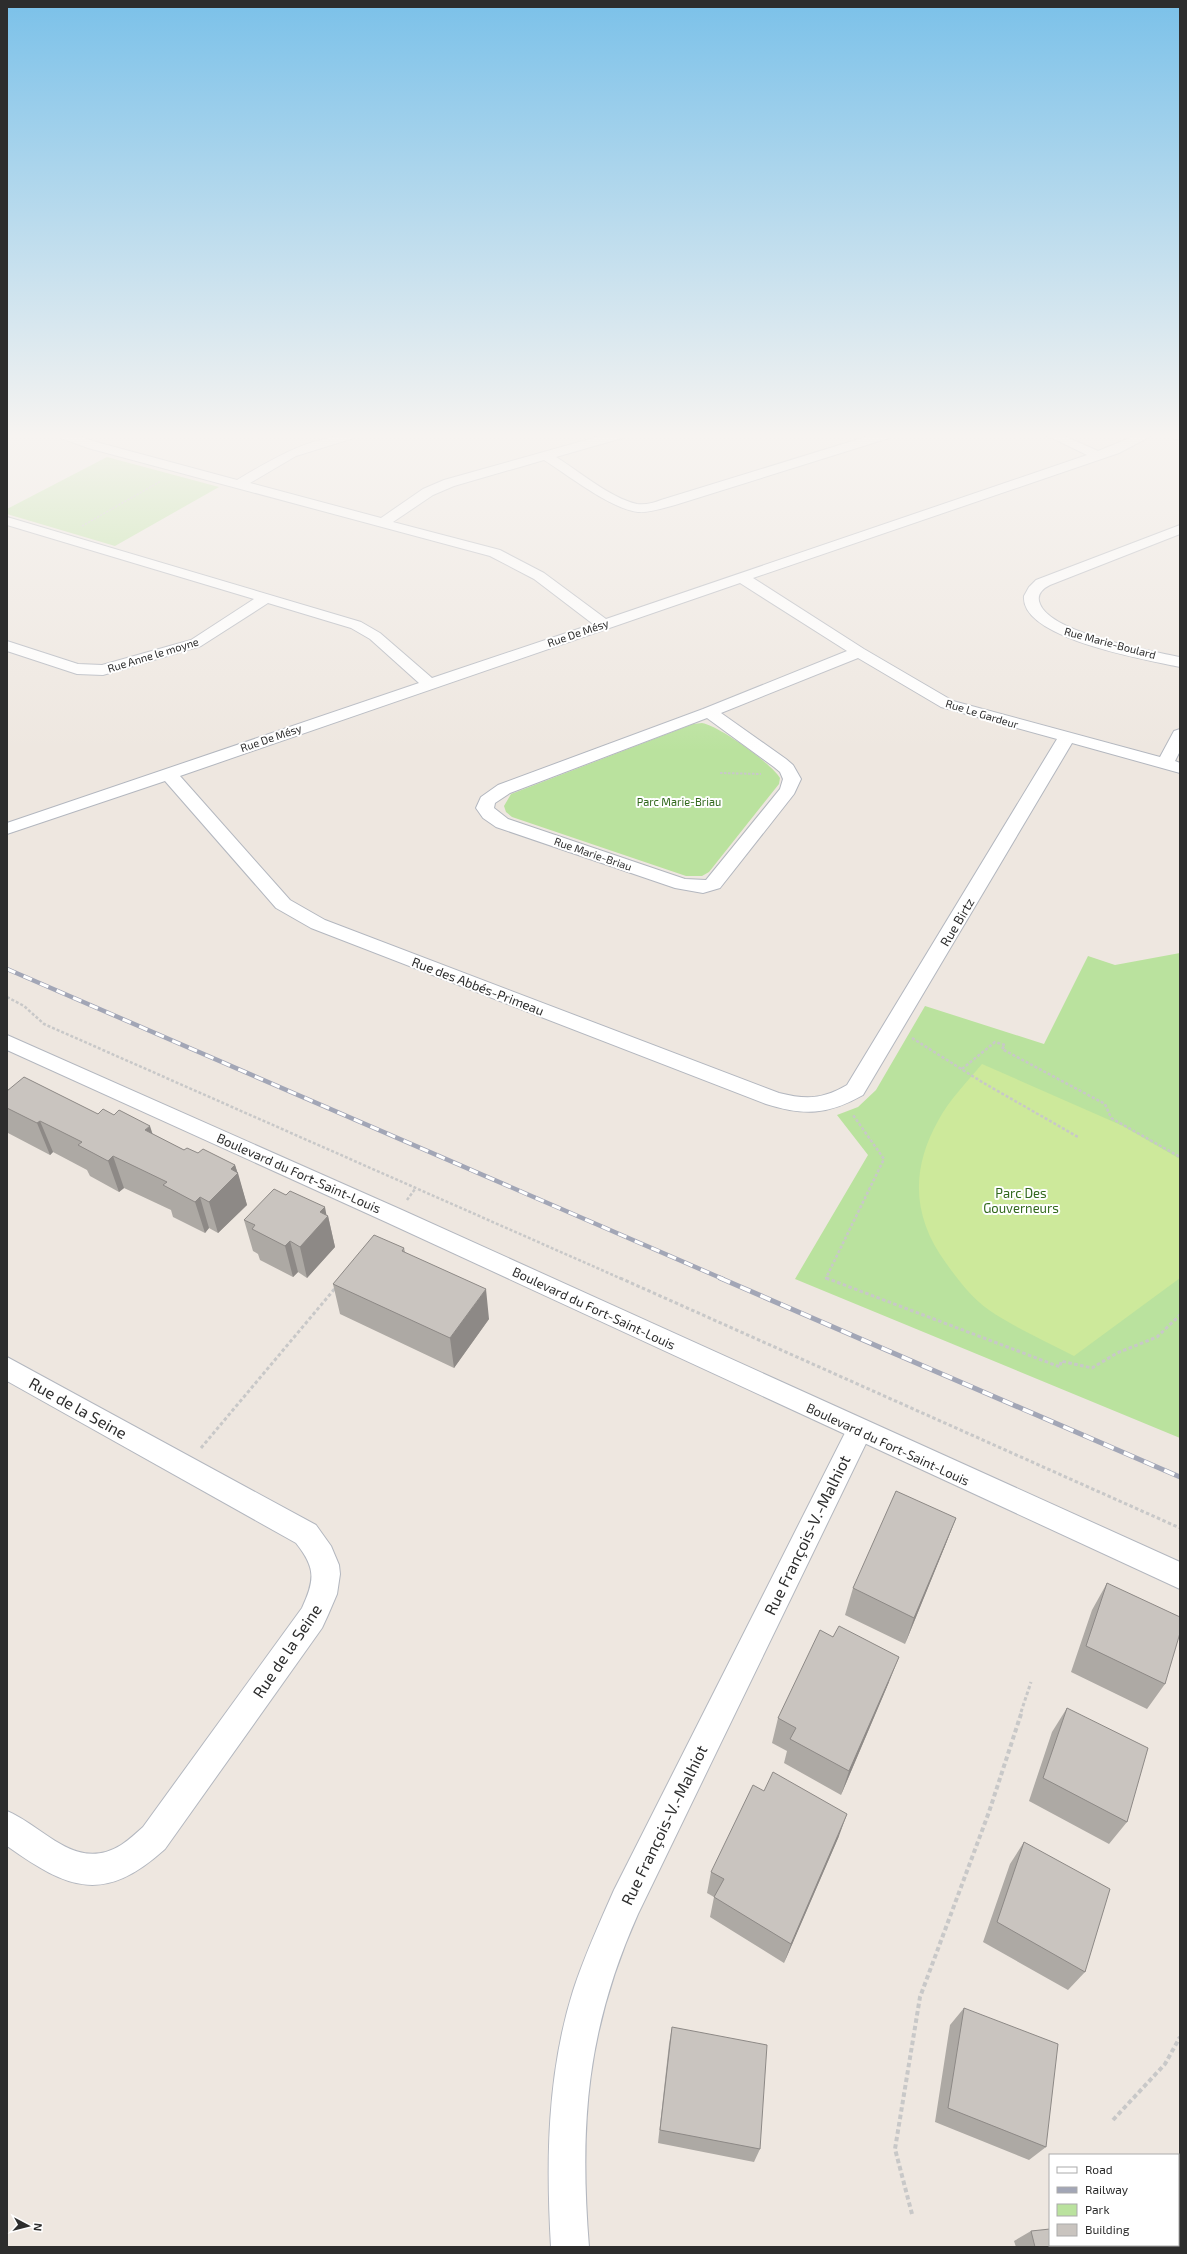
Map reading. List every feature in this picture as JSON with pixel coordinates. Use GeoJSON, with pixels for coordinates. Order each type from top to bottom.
{"type":"FeatureCollection","features":[{"type":"Feature","properties":{"kind":"street"},"geometry":{"type":"LineString","coordinates":[[72,540],[348,622],[363,629],[429,684]]}},
{"type":"Feature","properties":{"kind":"street"},"geometry":{"type":"LineString","coordinates":[[451,540],[472,546],[510,560],[539,576],[603,624]]}},
{"type":"Feature","properties":{"kind":"street","name":"Rue De Mésy"},"geometry":{"type":"LineString","coordinates":[[7,828],[850,540]]}},
{"type":"Feature","properties":{"kind":"street","name":"Rue Marie-Boulard"},"geometry":{"type":"LineString","coordinates":[[1151,540],[1048,580],[1037,587],[1031,601],[1032,606],[1040,618],[1064,632],[1180,662]]}},
{"type":"Feature","properties":{"kind":"street","name":"Rue Le Gardeur"},"geometry":{"type":"LineString","coordinates":[[741,577],[859,652],[947,704],[1066,739],[1172,766]]}},
{"type":"Feature","properties":{"kind":"street","name":"Rue Anne le moyne"},"geometry":{"type":"LineString","coordinates":[[7,646],[77,669],[103,670],[196,643],[266,598]]}},
{"type":"Feature","properties":{"kind":"street","name":"Rue Marie-Briau"},"geometry":{"type":"LineString","coordinates":[[709,712],[780,763],[787,769],[792,779],[788,790],[713,884],[704,887],[675,882],[502,823],[489,814],[485,808],[487,800],[504,789],[709,712],[859,652]]}},
{"type":"Feature","properties":{"kind":"street"},"geometry":{"type":"LineString","coordinates":[[1172,766],[1180,734]]}},
{"type":"Feature","properties":{"kind":"street","name":"Rue Birtz"},"geometry":{"type":"LineString","coordinates":[[845,1104],[855,1090],[1066,739]]}},
{"type":"Feature","properties":{"kind":"street","name":"Rue des Abbés-Primeau"},"geometry":{"type":"LineString","coordinates":[[168,773],[283,904],[310,921],[774,1099],[806,1106],[845,1104]]}},
{"type":"Feature","properties":{"kind":"street","name":"Boulevard du Fort-Saint-Louis"},"geometry":{"type":"LineString","coordinates":[[7,1042],[394,1216],[859,1431],[1180,1576]]}},
{"type":"Feature","properties":{"kind":"street","name":"Rue de la Seine"},"geometry":{"type":"LineString","coordinates":[[7,1368],[306,1534],[320,1550],[327,1572],[323,1596],[312,1618],[154,1838],[133,1856],[108,1868],[86,1870],[60,1863],[7,1826]]}},
{"type":"Feature","properties":{"kind":"street","name":"Rue François-V.-Malhiot"},"geometry":{"type":"LineString","coordinates":[[570,2247],[565,2159],[567,2114],[571,2077],[589,1996],[602,1958],[626,1902],[859,1431]]}},
{"type":"Feature","properties":{"kind":"path"},"geometry":{"type":"LineString","coordinates":[[720,773],[768,775]]}},
{"type":"Feature","properties":{"kind":"path"},"geometry":{"type":"LineString","coordinates":[[7,997],[24,1006],[44,1024],[415,1189],[872,1389],[1180,1528]]}},
{"type":"Feature","properties":{"kind":"path"},"geometry":{"type":"LineString","coordinates":[[911,1037],[962,1069],[1078,1137]]}},
{"type":"Feature","properties":{"kind":"path"},"geometry":{"type":"LineString","coordinates":[[962,1069],[994,1042],[1005,1045],[1002,1049],[1105,1104],[1111,1118],[1180,1157]]}},
{"type":"Feature","properties":{"kind":"path"},"geometry":{"type":"LineString","coordinates":[[845,1104],[884,1159],[826,1278],[1060,1367],[1061,1361],[1092,1368],[1117,1353],[1157,1337],[1180,1315]]}},
{"type":"Feature","properties":{"kind":"path"},"geometry":{"type":"LineString","coordinates":[[403,1205],[415,1189]]}},
{"type":"Feature","properties":{"kind":"path"},"geometry":{"type":"LineString","coordinates":[[198,1451],[339,1283]]}},
{"type":"Feature","properties":{"kind":"path"},"geometry":{"type":"LineString","coordinates":[[912,2214],[894,2149],[920,1997],[989,1812],[1031,1682]]}},
{"type":"Feature","properties":{"kind":"path"},"geometry":{"type":"LineString","coordinates":[[1113,2120],[1165,2064],[1180,2037]]}},
{"type":"Feature","properties":{"kind":"green space"},"geometry":{"type":"Polygon","coordinates":[[[95,540],[125,540],[115,546],[95,540]]]}},
{"type":"Feature","properties":{"kind":"green space","name":"Parc Marie-Briau"},"geometry":{"type":"Polygon","coordinates":[[[702,723],[720,730],[744,746],[767,764],[780,778],[779,784],[709,872],[702,876],[686,876],[512,817],[506,812],[504,806],[511,794],[693,724],[702,723]]]}},
{"type":"Feature","properties":{"kind":"green space","name":"Parc Des Gouverneurs"},"geometry":{"type":"Polygon","coordinates":[[[1180,953],[1180,1438],[795,1279],[868,1155],[837,1115],[858,1107],[876,1090],[925,1006],[1044,1044],[1088,956],[1115,965],[1180,953]]]}},
{"type":"Feature","properties":{"kind":"green space"},"geometry":{"type":"Polygon","coordinates":[[[982,1064],[1123,1126],[1180,1159],[1180,1278],[1074,1356],[1009,1323],[977,1300],[951,1269],[935,1246],[927,1229],[919,1194],[923,1158],[929,1140],[942,1113],[958,1091],[982,1064]]]}},
{"type":"Feature","properties":{"kind":"building"},"geometry":{"type":"Polygon","coordinates":[[[24,1077],[98,1114],[103,1109],[114,1115],[119,1110],[150,1126],[145,1130],[184,1150],[187,1148],[198,1153],[203,1149],[235,1165],[231,1169],[238,1173],[209,1202],[200,1197],[195,1202],[163,1185],[167,1182],[113,1156],[108,1161],[78,1145],[82,1142],[40,1121],[37,1123],[7,1108],[7,1091],[24,1077]]]}},
{"type":"Feature","properties":{"kind":"building"},"geometry":{"type":"Polygon","coordinates":[[[274,1189],[286,1195],[290,1191],[325,1207],[320,1212],[328,1216],[300,1247],[290,1241],[285,1246],[252,1229],[255,1225],[244,1220],[274,1189]]]}},
{"type":"Feature","properties":{"kind":"building"},"geometry":{"type":"Polygon","coordinates":[[[374,1235],[404,1248],[402,1251],[486,1289],[450,1338],[333,1284],[374,1235]]]}},
{"type":"Feature","properties":{"kind":"building"},"geometry":{"type":"Polygon","coordinates":[[[896,1491],[956,1518],[914,1618],[853,1588],[896,1491]]]}},
{"type":"Feature","properties":{"kind":"building"},"geometry":{"type":"Polygon","coordinates":[[[1107,1583],[1180,1617],[1180,1633],[1165,1684],[1086,1646],[1107,1583]]]}},
{"type":"Feature","properties":{"kind":"building"},"geometry":{"type":"Polygon","coordinates":[[[839,1626],[899,1657],[849,1771],[790,1739],[796,1728],[778,1718],[820,1630],[833,1637],[839,1626]]]}},
{"type":"Feature","properties":{"kind":"building"},"geometry":{"type":"Polygon","coordinates":[[[1067,1708],[1148,1748],[1127,1822],[1043,1778],[1067,1708]]]}},
{"type":"Feature","properties":{"kind":"building"},"geometry":{"type":"Polygon","coordinates":[[[773,1772],[847,1814],[791,1944],[714,1897],[724,1879],[711,1872],[753,1785],[764,1791],[773,1772]]]}},
{"type":"Feature","properties":{"kind":"building"},"geometry":{"type":"Polygon","coordinates":[[[1024,1842],[1110,1889],[1085,1972],[997,1922],[1024,1842]]]}},
{"type":"Feature","properties":{"kind":"building"},"geometry":{"type":"Polygon","coordinates":[[[964,2008],[1058,2044],[1046,2147],[948,2108],[964,2008]]]}},
{"type":"Feature","properties":{"kind":"building"},"geometry":{"type":"Polygon","coordinates":[[[672,2027],[767,2045],[760,2149],[660,2130],[672,2027]]]}},
{"type":"Feature","properties":{"kind":"building"},"geometry":{"type":"Polygon","coordinates":[[[1049,2229],[1049,2246],[1133,2247],[1035,2247],[1031,2231],[1049,2229]]]}},
{"type":"Feature","properties":{"kind":"railway"},"geometry":{"type":"LineString","coordinates":[[7,969],[723,1279]]}},
{"type":"Feature","properties":{"kind":"railway"},"geometry":{"type":"LineString","coordinates":[[720,1278],[1180,1477]]}}]}
